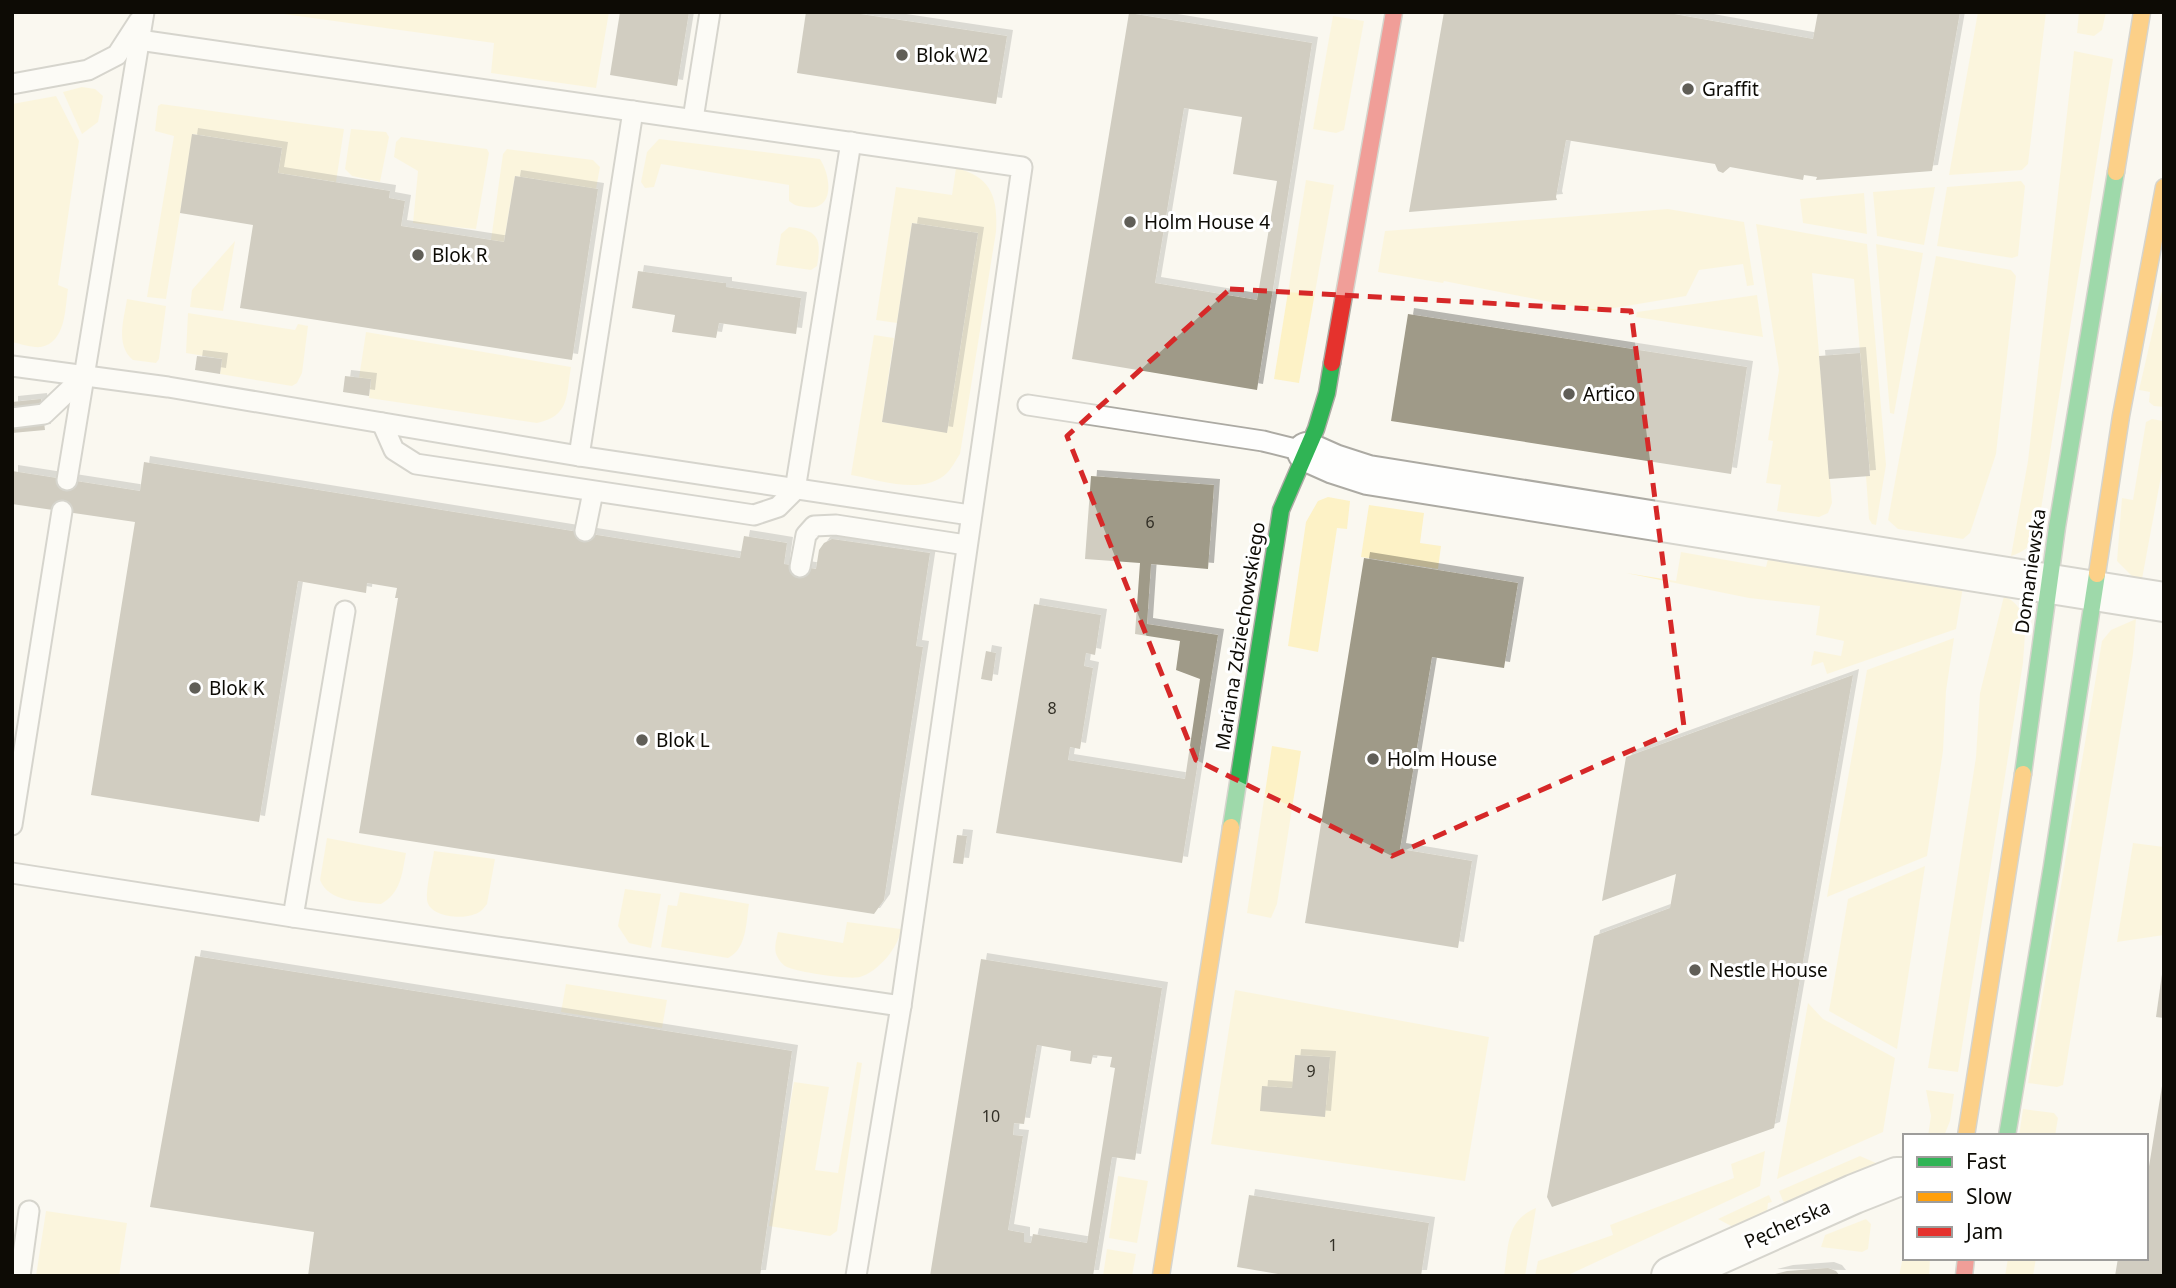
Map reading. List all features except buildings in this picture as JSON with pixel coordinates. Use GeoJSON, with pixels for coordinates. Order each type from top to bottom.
{"type":"FeatureCollection","features":[{"type":"Feature","properties":{"kind":"street","name":"Mariana Zdziechowskiego"},"geometry":{"type":"LineString","coordinates":[[1161,1276],[1281,510],[1307,452],[1327,393],[1394,12]]}},
{"type":"Feature","properties":{"kind":"street","name":"Domaniewska"},"geometry":{"type":"LineString","coordinates":[[1966,1134],[2035,697],[2090,321],[2142,12]]}},
{"type":"Feature","properties":{"kind":"street"},"geometry":{"type":"LineString","coordinates":[[2007,1134],[2121,416],[2164,187]]}},
{"type":"Feature","properties":{"kind":"street"},"geometry":{"type":"LineString","coordinates":[[1307,452],[1368,475],[2094,593],[2164,602]]}},
{"type":"Feature","properties":{"kind":"street","name":"Pęcherska"},"geometry":{"type":"LineString","coordinates":[[1671,1276],[1854,1194],[1903,1177]]}},
{"type":"Feature","properties":{"kind":"lane"},"geometry":{"type":"LineString","coordinates":[[693,119],[710,12]]}},
{"type":"Feature","properties":{"kind":"lane"},"geometry":{"type":"LineString","coordinates":[[67,480],[144,13]]}},
{"type":"Feature","properties":{"kind":"lane"},"geometry":{"type":"LineString","coordinates":[[12,84],[88,70],[117,55],[144,13]]}},
{"type":"Feature","properties":{"kind":"lane"},"geometry":{"type":"LineString","coordinates":[[139,40],[1022,167],[901,1006],[856,1276]]}},
{"type":"Feature","properties":{"kind":"lane"},"geometry":{"type":"LineString","coordinates":[[579,456],[633,111]]}},
{"type":"Feature","properties":{"kind":"lane"},"geometry":{"type":"LineString","coordinates":[[382,423],[394,450],[416,464],[754,515],[779,507],[795,489],[850,142]]}},
{"type":"Feature","properties":{"kind":"lane"},"geometry":{"type":"LineString","coordinates":[[12,366],[970,515]]}},
{"type":"Feature","properties":{"kind":"lane"},"geometry":{"type":"LineString","coordinates":[[12,418],[44,414],[85,376]]}},
{"type":"Feature","properties":{"kind":"lane"},"geometry":{"type":"LineString","coordinates":[[1028,405],[1263,441],[1307,452]]}},
{"type":"Feature","properties":{"kind":"lane"},"geometry":{"type":"LineString","coordinates":[[585,531],[593,492]]}},
{"type":"Feature","properties":{"kind":"lane"},"geometry":{"type":"LineString","coordinates":[[12,825],[16,776],[62,511]]}},
{"type":"Feature","properties":{"kind":"lane"},"geometry":{"type":"LineString","coordinates":[[800,567],[806,536],[814,526],[836,525],[967,545]]}},
{"type":"Feature","properties":{"kind":"lane"},"geometry":{"type":"LineString","coordinates":[[293,917],[345,611]]}},
{"type":"Feature","properties":{"kind":"lane"},"geometry":{"type":"LineString","coordinates":[[12,873],[901,1006]]}},
{"type":"Feature","properties":{"kind":"lane"},"geometry":{"type":"LineString","coordinates":[[20,1276],[29,1211]]}},
{"type":"Feature","properties":{"kind":"highlighted area"},"geometry":{"type":"Polygon","coordinates":[[[1230,289],[1631,311],[1684,727],[1392,856],[1196,760],[1067,436],[1230,289]]]}},
{"type":"Feature","properties":{"kind":"shaded area"},"geometry":{"type":"Polygon","coordinates":[[[269,12],[609,12],[596,88],[491,73],[494,43],[269,12]]]}},
{"type":"Feature","properties":{"kind":"shaded area"},"geometry":{"type":"Polygon","coordinates":[[[1978,12],[2046,12],[2028,164],[2022,170],[1949,175],[1978,12]]]}},
{"type":"Feature","properties":{"kind":"shaded area"},"geometry":{"type":"Polygon","coordinates":[[[2079,12],[2106,12],[2102,30],[2094,36],[2077,33],[2079,12]]]}},
{"type":"Feature","properties":{"kind":"shaded area"},"geometry":{"type":"Polygon","coordinates":[[[1333,16],[1364,21],[1344,130],[1336,133],[1313,129],[1333,16]]]}},
{"type":"Feature","properties":{"kind":"shaded area"},"geometry":{"type":"Polygon","coordinates":[[[2074,51],[2113,59],[2038,528],[2028,546],[2011,556],[2028,461],[2074,51]]]}},
{"type":"Feature","properties":{"kind":"shaded area"},"geometry":{"type":"Polygon","coordinates":[[[82,87],[95,89],[103,96],[98,122],[82,134],[63,92],[82,87]]]}},
{"type":"Feature","properties":{"kind":"shaded area"},"geometry":{"type":"Polygon","coordinates":[[[56,96],[79,141],[58,285],[68,289],[60,332],[49,344],[34,347],[12,342],[12,104],[56,96]]]}},
{"type":"Feature","properties":{"kind":"shaded area"},"geometry":{"type":"Polygon","coordinates":[[[161,104],[344,129],[336,182],[278,173],[282,148],[193,134],[166,299],[147,297],[174,136],[155,131],[158,106],[161,104]]]}},
{"type":"Feature","properties":{"kind":"shaded area"},"geometry":{"type":"Polygon","coordinates":[[[351,129],[386,132],[389,137],[380,182],[352,176],[345,169],[351,129]]]}},
{"type":"Feature","properties":{"kind":"shaded area"},"geometry":{"type":"Polygon","coordinates":[[[401,137],[487,149],[489,153],[476,229],[413,223],[418,171],[394,157],[396,142],[401,137]]]}},
{"type":"Feature","properties":{"kind":"shaded area"},"geometry":{"type":"Polygon","coordinates":[[[659,139],[820,159],[827,174],[826,198],[822,204],[814,207],[799,206],[789,201],[789,185],[661,164],[654,187],[645,188],[641,182],[647,152],[659,139]]]}},
{"type":"Feature","properties":{"kind":"shaded area"},"geometry":{"type":"Polygon","coordinates":[[[507,149],[593,160],[600,167],[596,189],[515,176],[504,242],[491,240],[503,154],[507,149]]]}},
{"type":"Feature","properties":{"kind":"shaded area"},"geometry":{"type":"Polygon","coordinates":[[[956,168],[978,177],[985,183],[996,209],[996,232],[960,454],[947,473],[926,484],[901,485],[851,475],[874,335],[894,338],[882,422],[947,432],[978,233],[912,223],[897,323],[876,320],[896,187],[952,195],[956,168]]]}},
{"type":"Feature","properties":{"kind":"shaded area"},"geometry":{"type":"Polygon","coordinates":[[[1306,180],[1334,185],[1299,383],[1274,379],[1306,180]]]}},
{"type":"Feature","properties":{"kind":"shaded area"},"geometry":{"type":"Polygon","coordinates":[[[2021,181],[2025,186],[2018,256],[2012,258],[1937,246],[1947,187],[2021,181]]]}},
{"type":"Feature","properties":{"kind":"shaded area"},"geometry":{"type":"Polygon","coordinates":[[[1935,187],[1924,245],[1877,236],[1873,192],[1935,187]]]}},
{"type":"Feature","properties":{"kind":"shaded area"},"geometry":{"type":"Polygon","coordinates":[[[1864,193],[1867,234],[1803,223],[1800,199],[1864,193]]]}},
{"type":"Feature","properties":{"kind":"shaded area"},"geometry":{"type":"Polygon","coordinates":[[[1668,209],[1744,222],[1754,285],[1747,286],[1743,264],[1699,270],[1686,296],[1596,311],[1444,281],[1443,283],[1378,272],[1385,231],[1668,209]]]}},
{"type":"Feature","properties":{"kind":"shaded area"},"geometry":{"type":"Polygon","coordinates":[[[1756,224],[1867,244],[1886,465],[1876,525],[1869,519],[1866,476],[1870,475],[1854,279],[1812,273],[1832,503],[1828,513],[1819,517],[1777,511],[1781,485],[1766,483],[1773,441],[1768,440],[1779,370],[1756,224]]]}},
{"type":"Feature","properties":{"kind":"shaded area"},"geometry":{"type":"Polygon","coordinates":[[[789,227],[806,230],[816,237],[819,249],[817,266],[811,270],[776,265],[781,234],[789,227]]]}},
{"type":"Feature","properties":{"kind":"shaded area"},"geometry":{"type":"Polygon","coordinates":[[[235,241],[223,311],[190,307],[192,290],[235,241]]]}},
{"type":"Feature","properties":{"kind":"shaded area"},"geometry":{"type":"Polygon","coordinates":[[[1876,244],[1923,253],[1894,414],[1890,413],[1876,244]]]}},
{"type":"Feature","properties":{"kind":"shaded area"},"geometry":{"type":"Polygon","coordinates":[[[1936,256],[2011,270],[2016,276],[1996,454],[1970,533],[1963,539],[1898,529],[1888,520],[1936,256]]]}},
{"type":"Feature","properties":{"kind":"shaded area"},"geometry":{"type":"Polygon","coordinates":[[[2164,282],[2164,407],[2154,406],[2149,402],[2150,392],[2139,390],[2164,282]]]}},
{"type":"Feature","properties":{"kind":"shaded area"},"geometry":{"type":"Polygon","coordinates":[[[1757,295],[1763,337],[1636,317],[1637,312],[1757,295]]]}},
{"type":"Feature","properties":{"kind":"shaded area"},"geometry":{"type":"Polygon","coordinates":[[[127,299],[166,306],[159,359],[156,363],[133,360],[127,354],[122,331],[127,299]]]}},
{"type":"Feature","properties":{"kind":"shaded area"},"geometry":{"type":"Polygon","coordinates":[[[188,313],[295,330],[298,324],[308,326],[302,373],[297,383],[292,386],[220,374],[222,359],[186,353],[188,313]]]}},
{"type":"Feature","properties":{"kind":"shaded area"},"geometry":{"type":"Polygon","coordinates":[[[366,332],[571,367],[567,396],[556,415],[537,423],[369,398],[371,380],[359,378],[366,332]]]}},
{"type":"Feature","properties":{"kind":"shaded area"},"geometry":{"type":"Polygon","coordinates":[[[2152,419],[2163,421],[2164,460],[2142,579],[2132,576],[2117,561],[2122,498],[2133,500],[2146,422],[2152,419]]]}},
{"type":"Feature","properties":{"kind":"shaded area"},"geometry":{"type":"Polygon","coordinates":[[[1328,497],[1350,501],[1347,529],[1337,528],[1318,652],[1288,646],[1306,522],[1318,501],[1328,497]]]}},
{"type":"Feature","properties":{"kind":"shaded area"},"geometry":{"type":"Polygon","coordinates":[[[1369,505],[1424,513],[1420,543],[1441,546],[1438,569],[1361,557],[1369,505]]]}},
{"type":"Feature","properties":{"kind":"shaded area"},"geometry":{"type":"Polygon","coordinates":[[[1681,552],[1766,567],[1769,555],[1963,587],[1956,629],[1827,674],[1823,662],[1811,666],[1814,651],[1841,656],[1844,641],[1816,635],[1820,606],[1749,598],[1626,573],[1676,581],[1681,552]]]}},
{"type":"Feature","properties":{"kind":"shaded area"},"geometry":{"type":"Polygon","coordinates":[[[2004,596],[2019,608],[2023,616],[2023,663],[1958,1072],[1928,1068],[1976,757],[1980,693],[2004,596]]]}},
{"type":"Feature","properties":{"kind":"shaded area"},"geometry":{"type":"Polygon","coordinates":[[[2136,619],[2133,654],[2063,1085],[2057,1087],[2028,1083],[2102,641],[2111,630],[2136,619]]]}},
{"type":"Feature","properties":{"kind":"shaded area"},"geometry":{"type":"Polygon","coordinates":[[[1954,638],[1946,691],[1943,751],[1927,856],[1827,897],[1867,670],[1954,638]]]}},
{"type":"Feature","properties":{"kind":"shaded area"},"geometry":{"type":"Polygon","coordinates":[[[1272,746],[1301,751],[1277,904],[1271,918],[1247,913],[1272,746]]]}},
{"type":"Feature","properties":{"kind":"shaded area"},"geometry":{"type":"Polygon","coordinates":[[[327,838],[406,853],[400,882],[388,900],[381,904],[346,900],[330,893],[324,887],[320,880],[327,838]]]}},
{"type":"Feature","properties":{"kind":"shaded area"},"geometry":{"type":"Polygon","coordinates":[[[2133,843],[2164,847],[2164,935],[2117,942],[2133,843]]]}},
{"type":"Feature","properties":{"kind":"shaded area"},"geometry":{"type":"Polygon","coordinates":[[[434,851],[495,859],[487,904],[480,911],[469,916],[455,917],[447,916],[429,906],[427,888],[434,851]]]}},
{"type":"Feature","properties":{"kind":"shaded area"},"geometry":{"type":"Polygon","coordinates":[[[1925,866],[1897,1049],[1829,1011],[1848,899],[1925,866]]]}},
{"type":"Feature","properties":{"kind":"shaded area"},"geometry":{"type":"Polygon","coordinates":[[[625,889],[661,894],[651,948],[629,943],[618,926],[625,889]]]}},
{"type":"Feature","properties":{"kind":"shaded area"},"geometry":{"type":"Polygon","coordinates":[[[680,892],[749,904],[742,942],[734,954],[728,958],[661,947],[668,905],[677,906],[680,892]]]}},
{"type":"Feature","properties":{"kind":"shaded area"},"geometry":{"type":"Polygon","coordinates":[[[847,922],[901,929],[892,951],[867,974],[845,977],[799,971],[784,965],[776,955],[778,932],[843,943],[847,922]]]}},
{"type":"Feature","properties":{"kind":"shaded area"},"geometry":{"type":"Polygon","coordinates":[[[566,984],[667,1000],[662,1028],[561,1012],[566,984]]]}},
{"type":"Feature","properties":{"kind":"shaded area"},"geometry":{"type":"Polygon","coordinates":[[[1235,990],[1489,1037],[1465,1181],[1211,1144],[1235,990]]]}},
{"type":"Feature","properties":{"kind":"shaded area"},"geometry":{"type":"Polygon","coordinates":[[[1808,1003],[1823,1019],[1895,1058],[1883,1132],[1777,1179],[1808,1003]]]}},
{"type":"Feature","properties":{"kind":"shaded area"},"geometry":{"type":"Polygon","coordinates":[[[857,1062],[862,1063],[837,1231],[830,1236],[769,1226],[794,1082],[829,1087],[815,1170],[838,1173],[857,1062]]]}},
{"type":"Feature","properties":{"kind":"shaded area"},"geometry":{"type":"Polygon","coordinates":[[[1926,1090],[1954,1094],[1950,1121],[1945,1134],[1928,1134],[1931,1116],[1926,1090]]]}},
{"type":"Feature","properties":{"kind":"shaded area"},"geometry":{"type":"Polygon","coordinates":[[[2023,1109],[2054,1113],[2058,1118],[2055,1134],[2019,1134],[2023,1109]]]}},
{"type":"Feature","properties":{"kind":"shaded area"},"geometry":{"type":"Polygon","coordinates":[[[1765,1151],[1760,1186],[1566,1276],[1535,1276],[1538,1261],[1613,1235],[1610,1225],[1734,1178],[1731,1164],[1765,1151]]]}},
{"type":"Feature","properties":{"kind":"shaded area"},"geometry":{"type":"Polygon","coordinates":[[[1860,1156],[1876,1163],[1875,1168],[1787,1203],[1783,1201],[1779,1191],[1860,1156]]]}},
{"type":"Feature","properties":{"kind":"shaded area"},"geometry":{"type":"Polygon","coordinates":[[[1118,1176],[1148,1181],[1137,1243],[1109,1238],[1118,1176]]]}},
{"type":"Feature","properties":{"kind":"shaded area"},"geometry":{"type":"Polygon","coordinates":[[[1769,1195],[1772,1202],[1768,1203],[1767,1212],[1733,1227],[1718,1219],[1769,1195]]]}},
{"type":"Feature","properties":{"kind":"shaded area"},"geometry":{"type":"Polygon","coordinates":[[[1536,1208],[1525,1276],[1504,1276],[1508,1245],[1514,1227],[1526,1213],[1536,1208]]]}},
{"type":"Feature","properties":{"kind":"shaded area"},"geometry":{"type":"Polygon","coordinates":[[[46,1211],[127,1223],[119,1276],[36,1276],[46,1211]]]}},
{"type":"Feature","properties":{"kind":"shaded area"},"geometry":{"type":"Polygon","coordinates":[[[1866,1219],[1871,1224],[1868,1249],[1862,1252],[1821,1247],[1825,1235],[1866,1219]]]}},
{"type":"Feature","properties":{"kind":"shaded area"},"geometry":{"type":"Polygon","coordinates":[[[1107,1249],[1136,1254],[1132,1276],[1103,1276],[1107,1249]]]}},
{"type":"Feature","properties":{"kind":"shaded area"},"geometry":{"type":"Polygon","coordinates":[[[1903,1257],[1903,1260],[1930,1260],[1929,1276],[1899,1276],[1903,1257]]]}},
{"type":"Feature","properties":{"kind":"shaded area"},"geometry":{"type":"Polygon","coordinates":[[[2008,1260],[2036,1260],[2033,1276],[2005,1276],[2008,1260]]]}},
{"type":"Feature","properties":{"kind":"traffic: fast"},"geometry":{"type":"LineString","coordinates":[[2023,774],[2057,527],[2116,172]]}},
{"type":"Feature","properties":{"kind":"traffic: fast"},"geometry":{"type":"LineString","coordinates":[[1231,827],[1281,510],[1316,429],[1327,393],[1332,363]]}},
{"type":"Feature","properties":{"kind":"traffic: fast"},"geometry":{"type":"LineString","coordinates":[[2007,1134],[2097,574]]}},
{"type":"Feature","properties":{"kind":"traffic: slow"},"geometry":{"type":"LineString","coordinates":[[2116,172],[2142,12]]}},
{"type":"Feature","properties":{"kind":"traffic: slow"},"geometry":{"type":"LineString","coordinates":[[2097,574],[2121,416],[2164,187]]}},
{"type":"Feature","properties":{"kind":"traffic: slow"},"geometry":{"type":"LineString","coordinates":[[1966,1134],[2023,774]]}},
{"type":"Feature","properties":{"kind":"traffic: slow"},"geometry":{"type":"LineString","coordinates":[[1161,1276],[1231,827]]}},
{"type":"Feature","properties":{"kind":"traffic: jam"},"geometry":{"type":"LineString","coordinates":[[1332,363],[1394,12]]}},
{"type":"Feature","properties":{"kind":"traffic: jam"},"geometry":{"type":"LineString","coordinates":[[1964,1276],[1966,1260]]}},
{"type":"Feature","properties":{"kind":"place","name":"Blok W2"},"geometry":{"type":"Point","coordinates":[902,55]}},
{"type":"Feature","properties":{"kind":"place","name":"Graffit"},"geometry":{"type":"Point","coordinates":[1688,89]}},
{"type":"Feature","properties":{"kind":"place","name":"Holm House 4"},"geometry":{"type":"Point","coordinates":[1130,222]}},
{"type":"Feature","properties":{"kind":"place","name":"Blok R"},"geometry":{"type":"Point","coordinates":[418,255]}},
{"type":"Feature","properties":{"kind":"place","name":"Artico"},"geometry":{"type":"Point","coordinates":[1569,394]}},
{"type":"Feature","properties":{"kind":"place","name":"Blok K"},"geometry":{"type":"Point","coordinates":[195,688]}},
{"type":"Feature","properties":{"kind":"place","name":"Blok L"},"geometry":{"type":"Point","coordinates":[642,740]}},
{"type":"Feature","properties":{"kind":"place","name":"Holm House"},"geometry":{"type":"Point","coordinates":[1373,759]}},
{"type":"Feature","properties":{"kind":"place","name":"Nestle House"},"geometry":{"type":"Point","coordinates":[1695,970]}}]}
